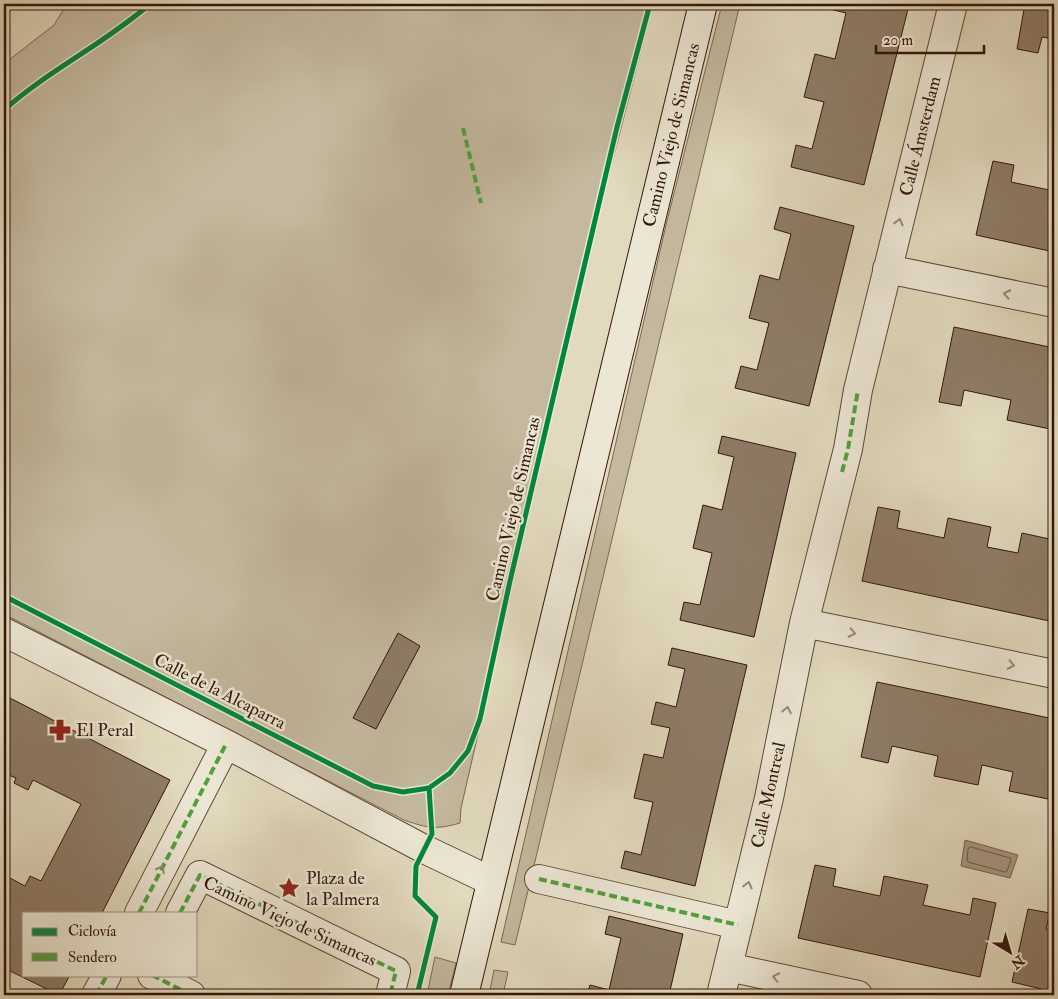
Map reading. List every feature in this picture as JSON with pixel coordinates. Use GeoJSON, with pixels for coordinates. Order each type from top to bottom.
{"type":"FeatureCollection","features":[{"type":"Feature","properties":{"kind":"street","name":"Camino Viejo de Simancas"},"geometry":{"type":"LineString","coordinates":[[464,995],[703,4]]}},
{"type":"Feature","properties":{"kind":"street","name":"Calle Ámsterdam"},"geometry":{"type":"LineString","coordinates":[[845,460],[858,390],[953,4]]}},
{"type":"Feature","properties":{"kind":"street"},"geometry":{"type":"LineString","coordinates":[[887,269],[1054,303]]}},
{"type":"Feature","properties":{"kind":"street","name":"Calle Montreal"},"geometry":{"type":"LineString","coordinates":[[721,995],[769,798],[804,623],[845,460]]}},
{"type":"Feature","properties":{"kind":"street"},"geometry":{"type":"LineString","coordinates":[[804,623],[1054,674]]}},
{"type":"Feature","properties":{"kind":"street"},"geometry":{"type":"LineString","coordinates":[[4,632],[226,744],[424,850],[491,881]]}},
{"type":"Feature","properties":{"kind":"street"},"geometry":{"type":"LineString","coordinates":[[140,912],[226,744]]}},
{"type":"Feature","properties":{"kind":"street","name":"Camino Viejo de Simancas"},"geometry":{"type":"LineString","coordinates":[[181,912],[200,875],[396,972],[390,995]]}},
{"type":"Feature","properties":{"kind":"street"},"geometry":{"type":"LineString","coordinates":[[539,879],[738,925]]}},
{"type":"Feature","properties":{"kind":"street"},"geometry":{"type":"LineString","coordinates":[[728,967],[858,995]]}},
{"type":"Feature","properties":{"kind":"street"},"geometry":{"type":"LineString","coordinates":[[96,995],[106,976]]}},
{"type":"Feature","properties":{"kind":"street"},"geometry":{"type":"LineString","coordinates":[[154,976],[191,995]]}},
{"type":"Feature","properties":{"kind":"shaded area"},"geometry":{"type":"Polygon","coordinates":[[[67,4],[653,4],[589,252],[461,808],[460,823],[444,827],[432,827],[404,820],[4,614],[4,64],[54,25],[67,4]]]}},
{"type":"Feature","properties":{"kind":"shaded area"},"geometry":{"type":"Polygon","coordinates":[[[722,4],[740,4],[515,945],[501,942],[666,225],[722,4]]]}},
{"type":"Feature","properties":{"kind":"shaded area"},"geometry":{"type":"Polygon","coordinates":[[[435,957],[456,963],[448,995],[427,995],[435,957]]]}},
{"type":"Feature","properties":{"kind":"shaded area"},"geometry":{"type":"Polygon","coordinates":[[[494,970],[508,972],[503,995],[489,995],[494,970]]]}},
{"type":"Feature","properties":{"kind":"water"},"geometry":{"type":"Polygon","coordinates":[[[965,840],[1018,855],[1010,878],[961,866],[965,840]]]}},
{"type":"Feature","properties":{"kind":"building"},"geometry":{"type":"Polygon","coordinates":[[[831,4],[909,5],[864,185],[791,167],[796,145],[812,149],[824,102],[804,97],[815,54],[835,59],[846,13],[830,9],[831,4]]]}},
{"type":"Feature","properties":{"kind":"building"},"geometry":{"type":"Polygon","coordinates":[[[1025,4],[1054,4],[1054,39],[1042,37],[1038,53],[1017,49],[1025,4]]]}},
{"type":"Feature","properties":{"kind":"building"},"geometry":{"type":"Polygon","coordinates":[[[993,161],[1014,165],[1011,182],[1054,191],[1054,252],[976,235],[993,161]]]}},
{"type":"Feature","properties":{"kind":"building"},"geometry":{"type":"Polygon","coordinates":[[[780,207],[854,226],[809,406],[735,388],[741,366],[757,370],[769,323],[749,318],[760,275],[779,280],[791,234],[774,229],[780,207]]]}},
{"type":"Feature","properties":{"kind":"building"},"geometry":{"type":"Polygon","coordinates":[[[954,327],[1054,348],[1054,409],[1050,429],[1007,420],[1011,400],[964,390],[961,406],[939,402],[954,327]]]}},
{"type":"Feature","properties":{"kind":"building"},"geometry":{"type":"Polygon","coordinates":[[[722,436],[796,453],[754,637],[680,620],[684,602],[700,605],[712,553],[693,548],[703,505],[722,510],[734,457],[718,453],[722,436]]]}},
{"type":"Feature","properties":{"kind":"building"},"geometry":{"type":"Polygon","coordinates":[[[878,507],[900,511],[897,528],[944,538],[948,518],[991,527],[987,547],[1018,553],[1022,533],[1054,540],[1054,622],[862,581],[878,507]]]}},
{"type":"Feature","properties":{"kind":"building"},"geometry":{"type":"Polygon","coordinates":[[[398,633],[420,646],[376,729],[353,718],[398,633]]]}},
{"type":"Feature","properties":{"kind":"building"},"geometry":{"type":"Polygon","coordinates":[[[672,648],[747,665],[695,886],[621,868],[625,851],[641,855],[653,802],[634,798],[644,754],[663,758],[670,728],[651,724],[656,702],[676,707],[685,669],[668,665],[672,648]]]}},
{"type":"Feature","properties":{"kind":"building"},"geometry":{"type":"Polygon","coordinates":[[[877,682],[1054,719],[1053,800],[1009,791],[1013,772],[982,765],[978,785],[934,776],[938,756],[892,746],[888,763],[861,757],[877,682]]]}},
{"type":"Feature","properties":{"kind":"building"},"geometry":{"type":"Polygon","coordinates":[[[4,695],[170,780],[103,912],[22,912],[22,976],[69,976],[59,995],[4,968],[4,891],[10,878],[25,886],[30,876],[41,881],[81,804],[33,780],[28,790],[14,783],[16,778],[6,774],[4,778],[4,695]]]}},
{"type":"Feature","properties":{"kind":"building"},"geometry":{"type":"Polygon","coordinates":[[[815,865],[836,869],[833,886],[880,896],[884,876],[928,885],[923,905],[970,915],[973,898],[996,903],[980,977],[798,938],[815,865]]]}},
{"type":"Feature","properties":{"kind":"building"},"geometry":{"type":"Polygon","coordinates":[[[1028,909],[1050,913],[1046,929],[1054,931],[1054,992],[1012,982],[1028,909]]]}},
{"type":"Feature","properties":{"kind":"building"},"geometry":{"type":"Polygon","coordinates":[[[609,916],[683,934],[669,995],[587,995],[590,985],[609,990],[621,938],[605,934],[609,916]]]}},
{"type":"Feature","properties":{"kind":"marked path"},"geometry":{"type":"LineString","coordinates":[[463,128],[481,203]]}},
{"type":"Feature","properties":{"kind":"marked path"},"geometry":{"type":"LineString","coordinates":[[842,472],[858,390]]}},
{"type":"Feature","properties":{"kind":"marked path"},"geometry":{"type":"LineString","coordinates":[[140,912],[226,744]]}},
{"type":"Feature","properties":{"kind":"marked path"},"geometry":{"type":"LineString","coordinates":[[181,912],[200,875],[396,971],[390,995]]}},
{"type":"Feature","properties":{"kind":"marked path"},"geometry":{"type":"LineString","coordinates":[[539,879],[738,925]]}},
{"type":"Feature","properties":{"kind":"marked path"},"geometry":{"type":"LineString","coordinates":[[96,995],[106,976]]}},
{"type":"Feature","properties":{"kind":"marked path"},"geometry":{"type":"LineString","coordinates":[[154,976],[191,995]]}},
{"type":"Feature","properties":{"kind":"cycle path"},"geometry":{"type":"LineString","coordinates":[[4,110],[39,82],[114,32],[150,4]]}},
{"type":"Feature","properties":{"kind":"cycle path","name":"Calle de la Alcaparra"},"geometry":{"type":"LineString","coordinates":[[4,596],[373,786],[403,792],[429,788],[450,773],[468,751],[480,719],[510,581],[617,127],[650,4]]}},
{"type":"Feature","properties":{"kind":"cycle path"},"geometry":{"type":"LineString","coordinates":[[417,995],[436,917],[415,896],[416,866],[432,834],[429,788]]}},
{"type":"Feature","properties":{"kind":"place","name":"El Peral"},"geometry":{"type":"Point","coordinates":[60,730]}},
{"type":"Feature","properties":{"kind":"place","name":"Plaza de la Palmera"},"geometry":{"type":"Point","coordinates":[289,888]}}]}
